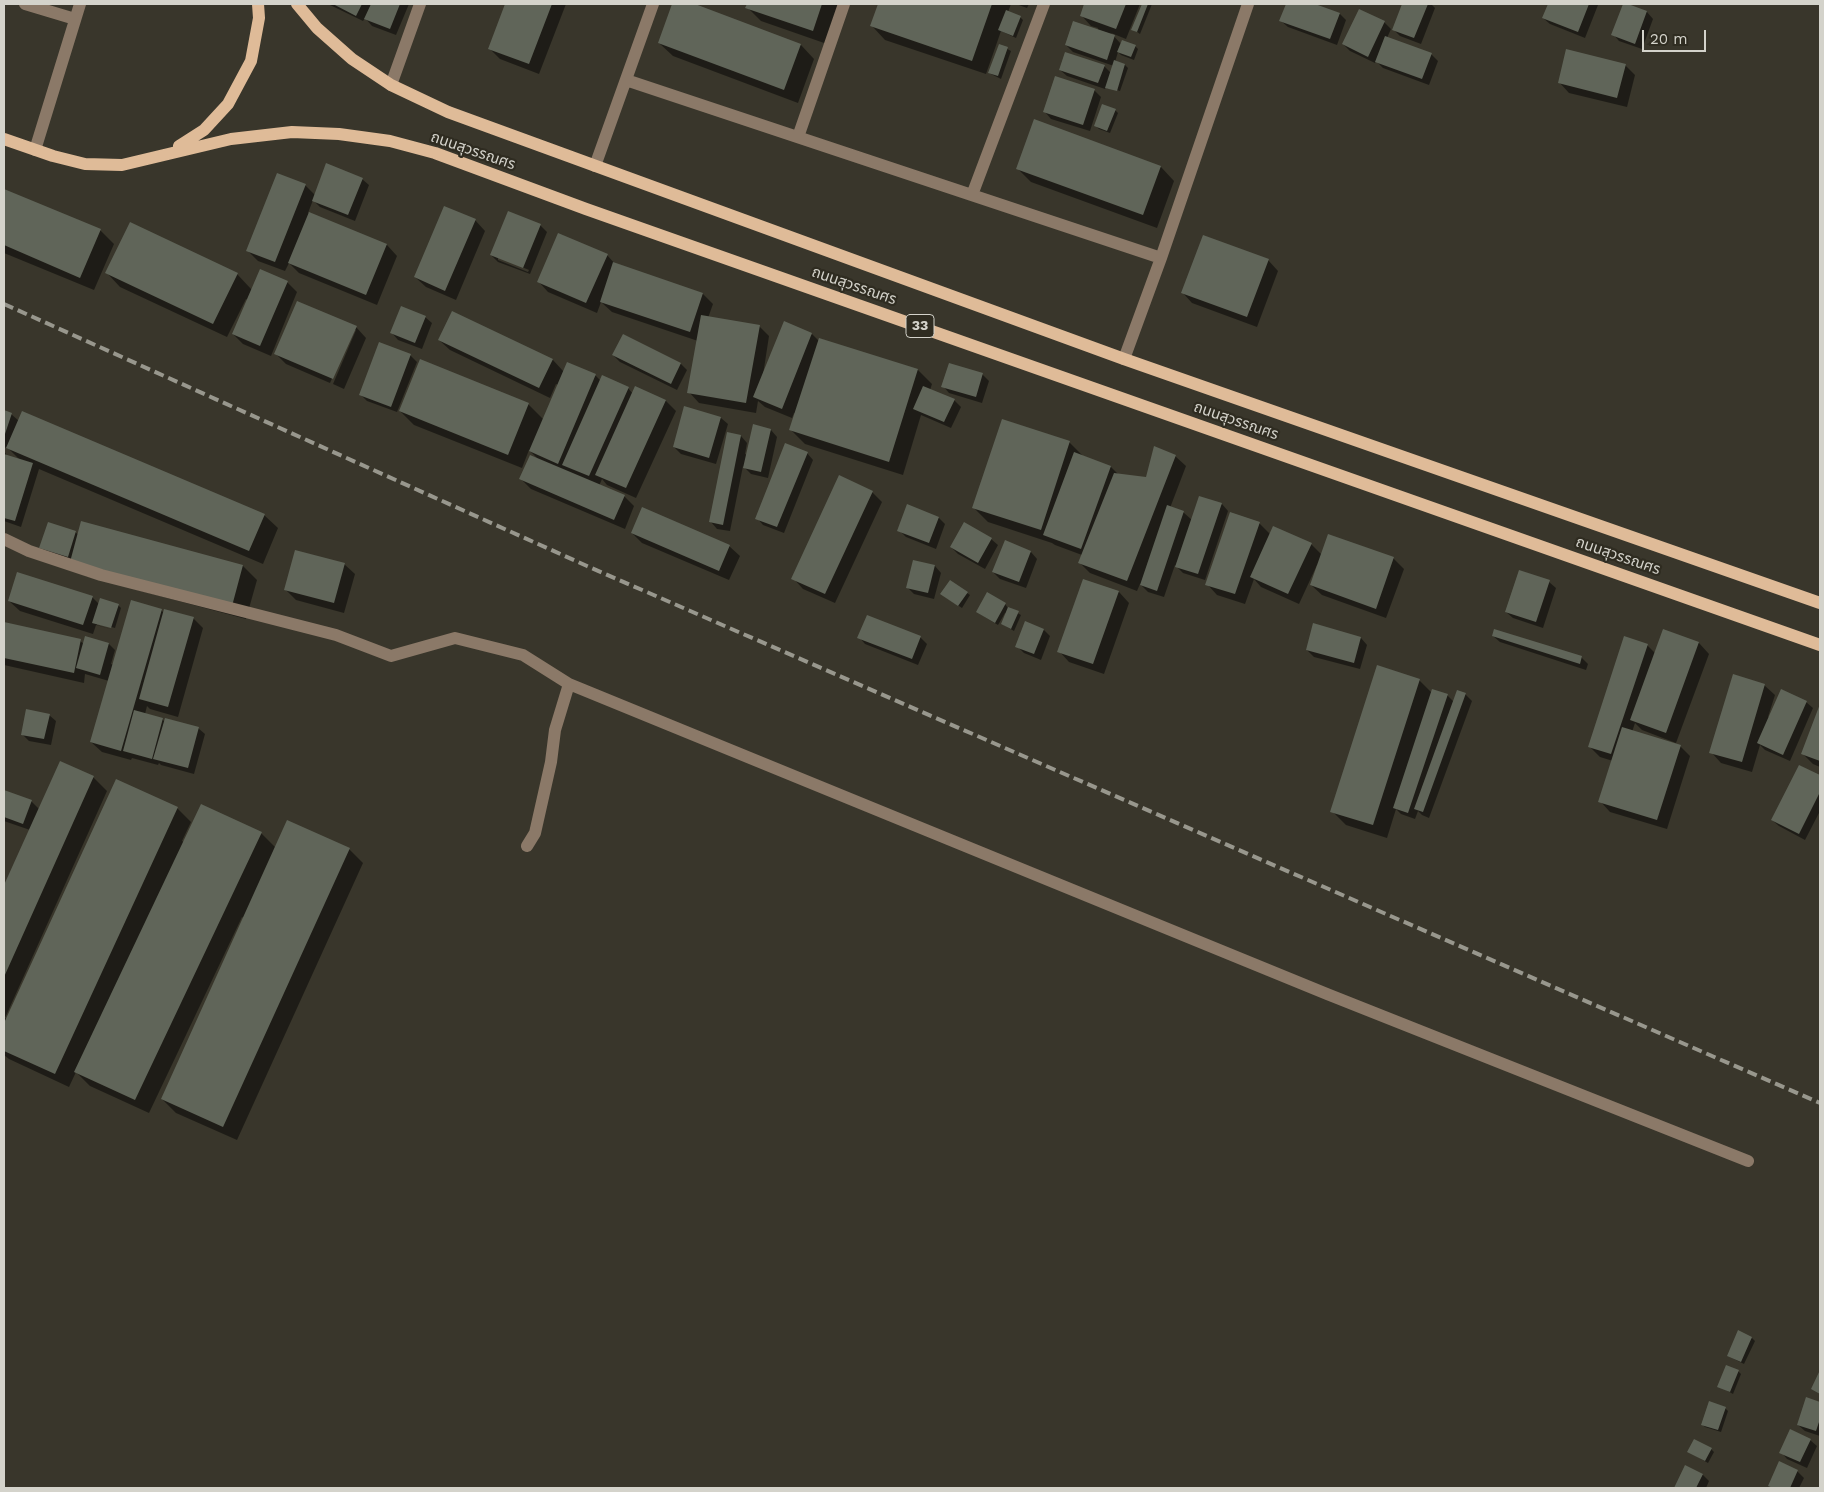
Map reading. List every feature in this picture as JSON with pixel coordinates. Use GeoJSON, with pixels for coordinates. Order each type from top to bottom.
{"type":"FeatureCollection","features":[{"type":"Feature","properties":{"kind":"main road"},"geometry":{"type":"LineString","coordinates":[[166,153],[204,130],[228,104],[251,61],[259,18],[258,4]]}},
{"type":"Feature","properties":{"kind":"main road","name":"ถนนสุวรรณศร"},"geometry":{"type":"LineString","coordinates":[[297,4],[317,28],[352,59],[392,85],[448,112],[1124,359],[1820,603]]}},
{"type":"Feature","properties":{"kind":"main road","name":"ถนนสุวรรณศร"},"geometry":{"type":"LineString","coordinates":[[4,139],[52,156],[85,164],[122,164],[231,139],[292,132],[339,134],[390,141],[436,153],[586,209],[1820,645]]}},
{"type":"Feature","properties":{"kind":"street"},"geometry":{"type":"LineString","coordinates":[[25,4],[75,20]]}},
{"type":"Feature","properties":{"kind":"street"},"geometry":{"type":"LineString","coordinates":[[34,150],[80,4]]}},
{"type":"Feature","properties":{"kind":"street"},"geometry":{"type":"LineString","coordinates":[[392,85],[420,4]]}},
{"type":"Feature","properties":{"kind":"street"},"geometry":{"type":"LineString","coordinates":[[596,166],[653,4]]}},
{"type":"Feature","properties":{"kind":"street"},"geometry":{"type":"LineString","coordinates":[[798,137],[844,4]]}},
{"type":"Feature","properties":{"kind":"street"},"geometry":{"type":"LineString","coordinates":[[972,195],[1044,4]]}},
{"type":"Feature","properties":{"kind":"street"},"geometry":{"type":"LineString","coordinates":[[1124,359],[1162,258],[1248,4]]}},
{"type":"Feature","properties":{"kind":"street"},"geometry":{"type":"LineString","coordinates":[[626,80],[1162,258]]}},
{"type":"Feature","properties":{"kind":"street"},"geometry":{"type":"LineString","coordinates":[[4,539],[29,551],[101,575],[336,635],[391,656],[455,638],[523,655],[569,684],[1327,994],[1748,1161]]}},
{"type":"Feature","properties":{"kind":"street"},"geometry":{"type":"LineString","coordinates":[[527,846],[535,833],[551,762],[555,730],[569,684]]}},
{"type":"Feature","properties":{"kind":"building"},"geometry":{"type":"Polygon","coordinates":[[[333,4],[362,4],[356,16],[333,4]]]}},
{"type":"Feature","properties":{"kind":"building"},"geometry":{"type":"Polygon","coordinates":[[[371,4],[400,4],[390,29],[364,19],[371,4]]]}},
{"type":"Feature","properties":{"kind":"building"},"geometry":{"type":"Polygon","coordinates":[[[505,4],[552,4],[529,64],[488,49],[505,4]]]}},
{"type":"Feature","properties":{"kind":"building"},"geometry":{"type":"Polygon","coordinates":[[[672,4],[695,4],[801,44],[784,90],[658,43],[672,4]]]}},
{"type":"Feature","properties":{"kind":"building"},"geometry":{"type":"Polygon","coordinates":[[[747,4],[822,4],[813,31],[745,8],[747,4]]]}},
{"type":"Feature","properties":{"kind":"building"},"geometry":{"type":"Polygon","coordinates":[[[878,4],[992,4],[972,61],[870,26],[878,4]]]}},
{"type":"Feature","properties":{"kind":"building"},"geometry":{"type":"Polygon","coordinates":[[[1084,4],[1126,4],[1116,29],[1080,16],[1084,4]]]}},
{"type":"Feature","properties":{"kind":"building"},"geometry":{"type":"Polygon","coordinates":[[[1142,4],[1148,4],[1137,32],[1131,30],[1142,4]]]}},
{"type":"Feature","properties":{"kind":"building"},"geometry":{"type":"Polygon","coordinates":[[[1286,4],[1315,4],[1340,13],[1330,39],[1279,21],[1286,4]]]}},
{"type":"Feature","properties":{"kind":"building"},"geometry":{"type":"Polygon","coordinates":[[[1402,4],[1428,4],[1414,38],[1392,30],[1402,4]]]}},
{"type":"Feature","properties":{"kind":"building"},"geometry":{"type":"Polygon","coordinates":[[[1548,4],[1589,4],[1578,32],[1542,18],[1548,4]]]}},
{"type":"Feature","properties":{"kind":"building"},"geometry":{"type":"Polygon","coordinates":[[[1623,4],[1647,11],[1635,44],[1611,35],[1623,4]]]}},
{"type":"Feature","properties":{"kind":"building"},"geometry":{"type":"Polygon","coordinates":[[[1359,9],[1385,21],[1368,57],[1342,44],[1359,9]]]}},
{"type":"Feature","properties":{"kind":"building"},"geometry":{"type":"Polygon","coordinates":[[[1006,10],[1021,16],[1013,36],[998,30],[1006,10]]]}},
{"type":"Feature","properties":{"kind":"building"},"geometry":{"type":"Polygon","coordinates":[[[1073,21],[1115,35],[1107,60],[1065,45],[1073,21]]]}},
{"type":"Feature","properties":{"kind":"building"},"geometry":{"type":"Polygon","coordinates":[[[1385,36],[1432,53],[1422,79],[1375,62],[1385,36]]]}},
{"type":"Feature","properties":{"kind":"building"},"geometry":{"type":"Polygon","coordinates":[[[1122,40],[1136,45],[1131,57],[1117,52],[1122,40]]]}},
{"type":"Feature","properties":{"kind":"building"},"geometry":{"type":"Polygon","coordinates":[[[999,44],[1008,47],[998,76],[988,73],[999,44]]]}},
{"type":"Feature","properties":{"kind":"building"},"geometry":{"type":"Polygon","coordinates":[[[1566,49],[1626,64],[1617,98],[1558,83],[1566,49]]]}},
{"type":"Feature","properties":{"kind":"building"},"geometry":{"type":"Polygon","coordinates":[[[1065,52],[1105,65],[1098,83],[1059,70],[1065,52]]]}},
{"type":"Feature","properties":{"kind":"building"},"geometry":{"type":"Polygon","coordinates":[[[1114,60],[1125,64],[1117,91],[1105,88],[1114,60]]]}},
{"type":"Feature","properties":{"kind":"building"},"geometry":{"type":"Polygon","coordinates":[[[1055,76],[1095,89],[1083,125],[1043,112],[1055,76]]]}},
{"type":"Feature","properties":{"kind":"building"},"geometry":{"type":"Polygon","coordinates":[[[1102,104],[1116,109],[1107,131],[1094,126],[1102,104]]]}},
{"type":"Feature","properties":{"kind":"building"},"geometry":{"type":"Polygon","coordinates":[[[1034,119],[1161,166],[1143,215],[1016,169],[1034,119]]]}},
{"type":"Feature","properties":{"kind":"building"},"geometry":{"type":"Polygon","coordinates":[[[326,163],[363,178],[348,215],[312,201],[326,163]]]}},
{"type":"Feature","properties":{"kind":"building"},"geometry":{"type":"Polygon","coordinates":[[[277,173],[306,184],[275,262],[246,251],[277,173]]]}},
{"type":"Feature","properties":{"kind":"building"},"geometry":{"type":"Polygon","coordinates":[[[4,189],[101,229],[80,278],[4,245],[4,189]]]}},
{"type":"Feature","properties":{"kind":"building"},"geometry":{"type":"Polygon","coordinates":[[[444,206],[476,219],[445,291],[414,277],[444,206]]]}},
{"type":"Feature","properties":{"kind":"building"},"geometry":{"type":"Polygon","coordinates":[[[508,211],[541,224],[523,268],[490,255],[508,211]]]}},
{"type":"Feature","properties":{"kind":"building"},"geometry":{"type":"Polygon","coordinates":[[[309,212],[387,244],[366,295],[288,263],[309,212]]]}},
{"type":"Feature","properties":{"kind":"building"},"geometry":{"type":"Polygon","coordinates":[[[130,222],[238,273],[213,324],[105,273],[130,222]]]}},
{"type":"Feature","properties":{"kind":"building"},"geometry":{"type":"Polygon","coordinates":[[[558,233],[608,254],[586,303],[537,282],[558,233]]]}},
{"type":"Feature","properties":{"kind":"building"},"geometry":{"type":"Polygon","coordinates":[[[1203,235],[1269,259],[1247,317],[1181,293],[1203,235]]]}},
{"type":"Feature","properties":{"kind":"building"},"geometry":{"type":"Polygon","coordinates":[[[613,262],[703,293],[690,332],[600,302],[613,262]]]}},
{"type":"Feature","properties":{"kind":"building"},"geometry":{"type":"Polygon","coordinates":[[[260,269],[288,281],[260,346],[232,334],[260,269]]]}},
{"type":"Feature","properties":{"kind":"building"},"geometry":{"type":"Polygon","coordinates":[[[297,301],[357,326],[333,379],[274,354],[297,301]]]}},
{"type":"Feature","properties":{"kind":"building"},"geometry":{"type":"Polygon","coordinates":[[[401,306],[426,316],[415,343],[390,333],[401,306]]]}},
{"type":"Feature","properties":{"kind":"building"},"geometry":{"type":"Polygon","coordinates":[[[452,311],[553,359],[539,388],[438,340],[452,311]]]}},
{"type":"Feature","properties":{"kind":"building"},"geometry":{"type":"Polygon","coordinates":[[[701,315],[760,325],[746,403],[687,393],[701,315]]]}},
{"type":"Feature","properties":{"kind":"building"},"geometry":{"type":"Polygon","coordinates":[[[784,321],[812,333],[782,409],[753,397],[784,321]]]}},
{"type":"Feature","properties":{"kind":"building"},"geometry":{"type":"Polygon","coordinates":[[[623,334],[681,363],[671,384],[612,355],[623,334]]]}},
{"type":"Feature","properties":{"kind":"building"},"geometry":{"type":"Polygon","coordinates":[[[819,338],[918,369],[889,462],[789,430],[819,338]]]}},
{"type":"Feature","properties":{"kind":"building"},"geometry":{"type":"Polygon","coordinates":[[[379,342],[411,354],[391,407],[359,395],[379,342]]]}},
{"type":"Feature","properties":{"kind":"building"},"geometry":{"type":"Polygon","coordinates":[[[420,359],[529,403],[508,455],[399,411],[420,359]]]}},
{"type":"Feature","properties":{"kind":"building"},"geometry":{"type":"Polygon","coordinates":[[[567,362],[596,374],[558,464],[529,451],[567,362]]]}},
{"type":"Feature","properties":{"kind":"building"},"geometry":{"type":"Polygon","coordinates":[[[949,363],[983,373],[976,397],[941,387],[949,363]]]}},
{"type":"Feature","properties":{"kind":"building"},"geometry":{"type":"Polygon","coordinates":[[[602,375],[629,387],[589,476],[562,465],[602,375]]]}},
{"type":"Feature","properties":{"kind":"building"},"geometry":{"type":"Polygon","coordinates":[[[635,386],[666,400],[626,488],[595,475],[635,386]]]}},
{"type":"Feature","properties":{"kind":"building"},"geometry":{"type":"Polygon","coordinates":[[[923,386],[955,399],[944,422],[913,409],[923,386]]]}},
{"type":"Feature","properties":{"kind":"building"},"geometry":{"type":"Polygon","coordinates":[[[684,406],[721,417],[709,458],[673,447],[684,406]]]}},
{"type":"Feature","properties":{"kind":"building"},"geometry":{"type":"Polygon","coordinates":[[[4,410],[12,413],[4,437],[4,410]]]}},
{"type":"Feature","properties":{"kind":"building"},"geometry":{"type":"Polygon","coordinates":[[[22,411],[265,514],[249,551],[6,448],[22,411]]]}},
{"type":"Feature","properties":{"kind":"building"},"geometry":{"type":"Polygon","coordinates":[[[1002,419],[1070,441],[1041,530],[972,508],[1002,419]]]}},
{"type":"Feature","properties":{"kind":"building"},"geometry":{"type":"Polygon","coordinates":[[[753,424],[771,429],[761,472],[743,468],[753,424]]]}},
{"type":"Feature","properties":{"kind":"building"},"geometry":{"type":"Polygon","coordinates":[[[727,432],[741,435],[723,525],[709,522],[727,432]]]}},
{"type":"Feature","properties":{"kind":"building"},"geometry":{"type":"Polygon","coordinates":[[[785,443],[808,452],[777,527],[755,519],[785,443]]]}},
{"type":"Feature","properties":{"kind":"building"},"geometry":{"type":"Polygon","coordinates":[[[1154,446],[1176,455],[1127,581],[1078,563],[1114,473],[1146,477],[1154,446]]]}},
{"type":"Feature","properties":{"kind":"building"},"geometry":{"type":"Polygon","coordinates":[[[1074,452],[1111,466],[1081,549],[1043,535],[1074,452]]]}},
{"type":"Feature","properties":{"kind":"building"},"geometry":{"type":"Polygon","coordinates":[[[4,454],[33,463],[15,521],[4,518],[4,454]]]}},
{"type":"Feature","properties":{"kind":"building"},"geometry":{"type":"Polygon","coordinates":[[[530,455],[625,495],[614,520],[519,479],[530,455]]]}},
{"type":"Feature","properties":{"kind":"building"},"geometry":{"type":"Polygon","coordinates":[[[839,475],[873,491],[825,594],[791,579],[839,475]]]}},
{"type":"Feature","properties":{"kind":"building"},"geometry":{"type":"Polygon","coordinates":[[[1199,496],[1222,503],[1198,574],[1175,567],[1199,496]]]}},
{"type":"Feature","properties":{"kind":"building"},"geometry":{"type":"Polygon","coordinates":[[[907,504],[939,517],[929,543],[897,531],[907,504]]]}},
{"type":"Feature","properties":{"kind":"building"},"geometry":{"type":"Polygon","coordinates":[[[1167,505],[1184,511],[1157,591],[1140,585],[1167,505]]]}},
{"type":"Feature","properties":{"kind":"building"},"geometry":{"type":"Polygon","coordinates":[[[642,507],[730,545],[719,571],[631,533],[642,507]]]}},
{"type":"Feature","properties":{"kind":"building"},"geometry":{"type":"Polygon","coordinates":[[[1230,512],[1260,522],[1235,594],[1205,585],[1230,512]]]}},
{"type":"Feature","properties":{"kind":"building"},"geometry":{"type":"Polygon","coordinates":[[[81,521],[243,565],[232,606],[70,562],[81,521]]]}},
{"type":"Feature","properties":{"kind":"building"},"geometry":{"type":"Polygon","coordinates":[[[48,522],[76,531],[68,557],[39,548],[48,522]]]}},
{"type":"Feature","properties":{"kind":"building"},"geometry":{"type":"Polygon","coordinates":[[[964,522],[992,538],[978,563],[950,547],[964,522]]]}},
{"type":"Feature","properties":{"kind":"building"},"geometry":{"type":"Polygon","coordinates":[[[1273,526],[1312,543],[1288,594],[1250,577],[1273,526]]]}},
{"type":"Feature","properties":{"kind":"building"},"geometry":{"type":"Polygon","coordinates":[[[1328,534],[1394,557],[1376,609],[1310,585],[1328,534]]]}},
{"type":"Feature","properties":{"kind":"building"},"geometry":{"type":"Polygon","coordinates":[[[1005,540],[1031,551],[1019,582],[992,572],[1005,540]]]}},
{"type":"Feature","properties":{"kind":"building"},"geometry":{"type":"Polygon","coordinates":[[[295,550],[345,563],[334,603],[284,590],[295,550]]]}},
{"type":"Feature","properties":{"kind":"building"},"geometry":{"type":"Polygon","coordinates":[[[913,560],[935,565],[928,593],[906,588],[913,560]]]}},
{"type":"Feature","properties":{"kind":"building"},"geometry":{"type":"Polygon","coordinates":[[[1519,570],[1550,580],[1536,622],[1505,612],[1519,570]]]}},
{"type":"Feature","properties":{"kind":"building"},"geometry":{"type":"Polygon","coordinates":[[[17,572],[93,596],[83,625],[8,601],[17,572]]]}},
{"type":"Feature","properties":{"kind":"building"},"geometry":{"type":"Polygon","coordinates":[[[1083,579],[1119,591],[1093,664],[1057,652],[1083,579]]]}},
{"type":"Feature","properties":{"kind":"building"},"geometry":{"type":"Polygon","coordinates":[[[950,580],[968,592],[958,606],[940,594],[950,580]]]}},
{"type":"Feature","properties":{"kind":"building"},"geometry":{"type":"Polygon","coordinates":[[[987,592],[1006,603],[995,623],[976,612],[987,592]]]}},
{"type":"Feature","properties":{"kind":"building"},"geometry":{"type":"Polygon","coordinates":[[[100,598],[119,604],[111,628],[92,623],[100,598]]]}},
{"type":"Feature","properties":{"kind":"building"},"geometry":{"type":"Polygon","coordinates":[[[131,600],[162,609],[121,751],[90,742],[131,600]]]}},
{"type":"Feature","properties":{"kind":"building"},"geometry":{"type":"Polygon","coordinates":[[[1008,607],[1019,611],[1011,629],[1001,624],[1008,607]]]}},
{"type":"Feature","properties":{"kind":"building"},"geometry":{"type":"Polygon","coordinates":[[[164,609],[194,617],[168,707],[139,699],[164,609]]]}},
{"type":"Feature","properties":{"kind":"building"},"geometry":{"type":"Polygon","coordinates":[[[867,615],[921,636],[912,659],[857,638],[867,615]]]}},
{"type":"Feature","properties":{"kind":"building"},"geometry":{"type":"Polygon","coordinates":[[[1025,621],[1044,629],[1034,654],[1015,647],[1025,621]]]}},
{"type":"Feature","properties":{"kind":"building"},"geometry":{"type":"Polygon","coordinates":[[[4,622],[81,639],[74,673],[4,658],[4,622]]]}},
{"type":"Feature","properties":{"kind":"building"},"geometry":{"type":"Polygon","coordinates":[[[1313,623],[1361,637],[1354,663],[1306,650],[1313,623]]]}},
{"type":"Feature","properties":{"kind":"building"},"geometry":{"type":"Polygon","coordinates":[[[1494,629],[1582,656],[1580,664],[1492,636],[1494,629]]]}},
{"type":"Feature","properties":{"kind":"building"},"geometry":{"type":"Polygon","coordinates":[[[1663,629],[1699,642],[1666,733],[1630,720],[1663,629]]]}},
{"type":"Feature","properties":{"kind":"building"},"geometry":{"type":"Polygon","coordinates":[[[85,636],[109,643],[100,675],[76,668],[85,636]]]}},
{"type":"Feature","properties":{"kind":"building"},"geometry":{"type":"Polygon","coordinates":[[[1624,636],[1648,644],[1611,754],[1588,747],[1624,636]]]}},
{"type":"Feature","properties":{"kind":"building"},"geometry":{"type":"Polygon","coordinates":[[[1377,665],[1420,679],[1373,825],[1330,812],[1377,665]]]}},
{"type":"Feature","properties":{"kind":"building"},"geometry":{"type":"Polygon","coordinates":[[[1733,674],[1765,684],[1742,762],[1709,753],[1733,674]]]}},
{"type":"Feature","properties":{"kind":"building"},"geometry":{"type":"Polygon","coordinates":[[[1432,689],[1448,694],[1408,813],[1393,808],[1432,689]]]}},
{"type":"Feature","properties":{"kind":"building"},"geometry":{"type":"Polygon","coordinates":[[[1781,689],[1807,701],[1783,755],[1757,743],[1781,689]]]}},
{"type":"Feature","properties":{"kind":"building"},"geometry":{"type":"Polygon","coordinates":[[[1457,690],[1466,693],[1423,812],[1414,809],[1457,690]]]}},
{"type":"Feature","properties":{"kind":"building"},"geometry":{"type":"Polygon","coordinates":[[[1820,704],[1820,761],[1801,754],[1820,704]]]}},
{"type":"Feature","properties":{"kind":"building"},"geometry":{"type":"Polygon","coordinates":[[[26,709],[50,714],[44,739],[21,735],[26,709]]]}},
{"type":"Feature","properties":{"kind":"building"},"geometry":{"type":"Polygon","coordinates":[[[134,710],[163,718],[152,759],[123,751],[134,710]]]}},
{"type":"Feature","properties":{"kind":"building"},"geometry":{"type":"Polygon","coordinates":[[[165,718],[199,727],[188,768],[153,759],[165,718]]]}},
{"type":"Feature","properties":{"kind":"building"},"geometry":{"type":"Polygon","coordinates":[[[1622,727],[1681,745],[1657,820],[1598,802],[1622,727]]]}},
{"type":"Feature","properties":{"kind":"building"},"geometry":{"type":"Polygon","coordinates":[[[60,761],[94,776],[4,977],[4,885],[60,761]]]}},
{"type":"Feature","properties":{"kind":"building"},"geometry":{"type":"Polygon","coordinates":[[[1799,765],[1820,775],[1820,792],[1799,834],[1771,820],[1799,765]]]}},
{"type":"Feature","properties":{"kind":"building"},"geometry":{"type":"Polygon","coordinates":[[[116,779],[178,807],[55,1074],[4,1051],[4,1023],[116,779]]]}},
{"type":"Feature","properties":{"kind":"building"},"geometry":{"type":"Polygon","coordinates":[[[4,790],[32,800],[23,824],[4,817],[4,790]]]}},
{"type":"Feature","properties":{"kind":"building"},"geometry":{"type":"Polygon","coordinates":[[[201,804],[262,832],[135,1100],[74,1072],[201,804]]]}},
{"type":"Feature","properties":{"kind":"building"},"geometry":{"type":"Polygon","coordinates":[[[287,820],[350,848],[223,1127],[161,1099],[287,820]]]}},
{"type":"Feature","properties":{"kind":"building"},"geometry":{"type":"Polygon","coordinates":[[[1738,1330],[1752,1337],[1741,1362],[1727,1356],[1738,1330]]]}},
{"type":"Feature","properties":{"kind":"building"},"geometry":{"type":"Polygon","coordinates":[[[1726,1365],[1739,1370],[1730,1392],[1717,1387],[1726,1365]]]}},
{"type":"Feature","properties":{"kind":"building"},"geometry":{"type":"Polygon","coordinates":[[[1820,1370],[1820,1394],[1811,1389],[1820,1370]]]}},
{"type":"Feature","properties":{"kind":"building"},"geometry":{"type":"Polygon","coordinates":[[[1806,1397],[1820,1402],[1820,1419],[1816,1431],[1797,1425],[1806,1397]]]}},
{"type":"Feature","properties":{"kind":"building"},"geometry":{"type":"Polygon","coordinates":[[[1709,1401],[1726,1407],[1718,1430],[1701,1425],[1709,1401]]]}},
{"type":"Feature","properties":{"kind":"building"},"geometry":{"type":"Polygon","coordinates":[[[1790,1429],[1811,1439],[1800,1462],[1779,1453],[1790,1429]]]}},
{"type":"Feature","properties":{"kind":"building"},"geometry":{"type":"Polygon","coordinates":[[[1694,1439],[1712,1448],[1705,1461],[1687,1452],[1694,1439]]]}},
{"type":"Feature","properties":{"kind":"building"},"geometry":{"type":"Polygon","coordinates":[[[1779,1461],[1798,1470],[1790,1488],[1773,1488],[1768,1486],[1779,1461]]]}},
{"type":"Feature","properties":{"kind":"building"},"geometry":{"type":"Polygon","coordinates":[[[1685,1465],[1703,1474],[1696,1488],[1674,1488],[1685,1465]]]}},
{"type":"Feature","properties":{"kind":"railway"},"geometry":{"type":"LineString","coordinates":[[4,304],[587,566],[1820,1103]]}}]}
